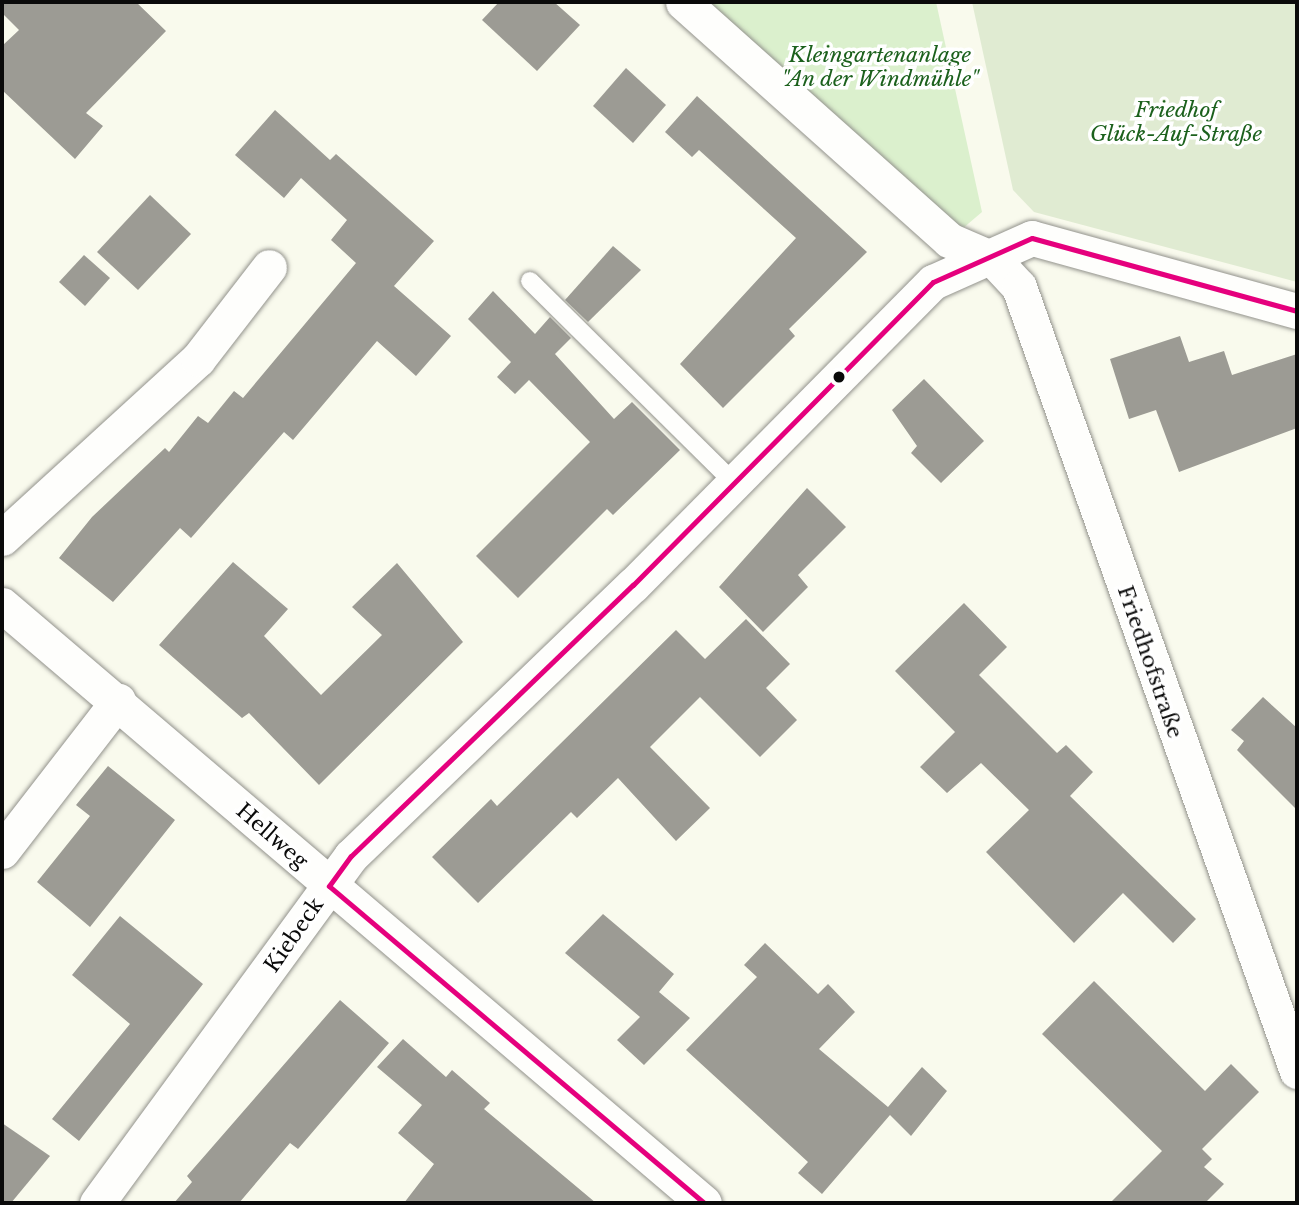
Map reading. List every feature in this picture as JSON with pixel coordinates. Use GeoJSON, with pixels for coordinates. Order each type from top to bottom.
{"type":"FeatureCollection","features":[{"type":"Feature","properties":{"kind":"street"},"geometry":{"type":"LineString","coordinates":[[683,2],[949,240],[993,259]]}},
{"type":"Feature","properties":{"kind":"street","name":"Kiebeck"},"geometry":{"type":"LineString","coordinates":[[97,1203],[351,856],[734,483],[933,282],[993,259],[1032,238],[1297,311]]}},
{"type":"Feature","properties":{"kind":"street","name":"Friedhofstraße"},"geometry":{"type":"LineString","coordinates":[[993,259],[1019,287],[1297,1071]]}},
{"type":"Feature","properties":{"kind":"street"},"geometry":{"type":"LineString","coordinates":[[2,538],[198,359],[269,267]]}},
{"type":"Feature","properties":{"kind":"street","name":"Hellweg"},"geometry":{"type":"LineString","coordinates":[[2,605],[118,701],[329,886],[704,1203]]}},
{"type":"Feature","properties":{"kind":"street"},"geometry":{"type":"LineString","coordinates":[[2,851],[118,701]]}},
{"type":"Feature","properties":{"kind":"lane"},"geometry":{"type":"LineString","coordinates":[[530,281],[734,483]]}},
{"type":"Feature","properties":{"kind":"green space","name":"Kleingartenanlage \"An der Windmühle\""},"geometry":{"type":"Polygon","coordinates":[[[709,2],[936,2],[982,212],[962,229],[709,2]]]}},
{"type":"Feature","properties":{"kind":"green space","name":"Friedhof Glück-Auf-Straße"},"geometry":{"type":"Polygon","coordinates":[[[972,2],[1297,2],[1297,282],[1034,212],[1013,190],[972,2]]]}},
{"type":"Feature","properties":{"kind":"building"},"geometry":{"type":"Polygon","coordinates":[[[2,2],[136,2],[166,31],[86,113],[103,126],[75,159],[2,90],[2,46],[19,30],[2,13],[2,2]]]}},
{"type":"Feature","properties":{"kind":"building"},"geometry":{"type":"Polygon","coordinates":[[[499,2],[554,2],[580,25],[537,71],[482,20],[499,2]]]}},
{"type":"Feature","properties":{"kind":"building"},"geometry":{"type":"Polygon","coordinates":[[[626,68],[666,105],[633,143],[593,106],[626,68]]]}},
{"type":"Feature","properties":{"kind":"building"},"geometry":{"type":"Polygon","coordinates":[[[697,96],[867,252],[789,329],[795,336],[723,408],[680,364],[796,238],[699,150],[692,157],[665,132],[697,96]]]}},
{"type":"Feature","properties":{"kind":"building"},"geometry":{"type":"Polygon","coordinates":[[[275,110],[330,160],[336,154],[434,241],[394,286],[451,336],[416,376],[377,341],[293,440],[284,432],[191,538],[180,528],[113,602],[59,558],[92,517],[165,448],[169,452],[198,416],[208,423],[234,391],[243,398],[356,263],[331,240],[347,220],[301,178],[284,198],[235,155],[275,110]]]}},
{"type":"Feature","properties":{"kind":"building"},"geometry":{"type":"Polygon","coordinates":[[[150,195],[191,234],[138,290],[97,252],[150,195]]]}},
{"type":"Feature","properties":{"kind":"building"},"geometry":{"type":"Polygon","coordinates":[[[613,246],[641,270],[588,322],[565,300],[613,246]]]}},
{"type":"Feature","properties":{"kind":"building"},"geometry":{"type":"Polygon","coordinates":[[[84,255],[110,278],[85,306],[59,282],[84,255]]]}},
{"type":"Feature","properties":{"kind":"building"},"geometry":{"type":"Polygon","coordinates":[[[493,291],[535,334],[550,317],[571,338],[555,354],[614,419],[632,402],[680,450],[613,515],[607,509],[518,598],[476,556],[590,442],[529,380],[515,394],[497,377],[511,362],[468,319],[493,291]]]}},
{"type":"Feature","properties":{"kind":"building"},"geometry":{"type":"Polygon","coordinates":[[[1180,336],[1189,362],[1224,351],[1232,375],[1297,354],[1297,428],[1179,472],[1156,410],[1129,419],[1110,359],[1180,336]]]}},
{"type":"Feature","properties":{"kind":"building"},"geometry":{"type":"Polygon","coordinates":[[[924,379],[984,441],[941,483],[911,453],[917,446],[892,410],[924,379]]]}},
{"type":"Feature","properties":{"kind":"building"},"geometry":{"type":"Polygon","coordinates":[[[807,488],[846,527],[798,575],[808,587],[763,632],[719,587],[807,488]]]}},
{"type":"Feature","properties":{"kind":"building"},"geometry":{"type":"Polygon","coordinates":[[[233,562],[288,609],[264,636],[321,695],[382,635],[352,607],[397,563],[463,642],[319,785],[249,713],[242,718],[159,645],[233,562]]]}},
{"type":"Feature","properties":{"kind":"building"},"geometry":{"type":"Polygon","coordinates":[[[964,603],[1007,647],[979,675],[1057,753],[1066,745],[1093,772],[1070,796],[1196,919],[1173,943],[1123,893],[1074,943],[986,852],[1029,810],[981,763],[947,793],[920,767],[955,732],[895,671],[964,603]]]}},
{"type":"Feature","properties":{"kind":"building"},"geometry":{"type":"Polygon","coordinates":[[[746,619],[790,664],[766,688],[797,720],[760,757],[700,697],[650,747],[710,808],[676,841],[618,778],[577,818],[571,812],[478,903],[432,857],[491,799],[497,806],[676,630],[705,659],[746,619]]]}},
{"type":"Feature","properties":{"kind":"building"},"geometry":{"type":"Polygon","coordinates":[[[1263,697],[1297,728],[1297,810],[1237,750],[1244,741],[1231,730],[1263,697]]]}},
{"type":"Feature","properties":{"kind":"building"},"geometry":{"type":"Polygon","coordinates":[[[108,766],[175,820],[90,927],[37,882],[90,816],[76,805],[108,766]]]}},
{"type":"Feature","properties":{"kind":"building"},"geometry":{"type":"Polygon","coordinates":[[[603,914],[674,974],[659,992],[690,1018],[644,1065],[617,1040],[640,1017],[565,953],[603,914]]]}},
{"type":"Feature","properties":{"kind":"building"},"geometry":{"type":"Polygon","coordinates":[[[120,916],[203,984],[79,1141],[52,1119],[130,1024],[72,975],[120,916]]]}},
{"type":"Feature","properties":{"kind":"building"},"geometry":{"type":"Polygon","coordinates":[[[765,943],[818,994],[828,984],[855,1012],[819,1049],[888,1107],[922,1067],[947,1091],[911,1136],[890,1115],[822,1194],[798,1173],[808,1162],[686,1050],[757,977],[744,965],[765,943]]]}},
{"type":"Feature","properties":{"kind":"building"},"geometry":{"type":"Polygon","coordinates":[[[1094,981],[1205,1091],[1231,1064],[1259,1092],[1202,1149],[1212,1159],[1204,1167],[1224,1184],[1205,1203],[1110,1203],[1162,1151],[1042,1034],[1094,981]]]}},
{"type":"Feature","properties":{"kind":"building"},"geometry":{"type":"Polygon","coordinates":[[[340,1000],[389,1043],[298,1149],[290,1143],[239,1203],[174,1203],[192,1182],[187,1176],[340,1000]]]}},
{"type":"Feature","properties":{"kind":"building"},"geometry":{"type":"Polygon","coordinates":[[[403,1039],[446,1077],[452,1070],[490,1103],[484,1109],[596,1203],[404,1203],[434,1164],[398,1133],[422,1105],[377,1067],[403,1039]]]}},
{"type":"Feature","properties":{"kind":"building"},"geometry":{"type":"Polygon","coordinates":[[[2,1123],[50,1156],[11,1203],[2,1203],[2,1123]]]}},
{"type":"Feature","properties":{"kind":"transit line"},"geometry":{"type":"LineString","coordinates":[[329,886],[351,856],[633,585],[933,282],[1032,238],[1297,311]]}},
{"type":"Feature","properties":{"kind":"transit line"},"geometry":{"type":"LineString","coordinates":[[329,886],[704,1203]]}}]}
